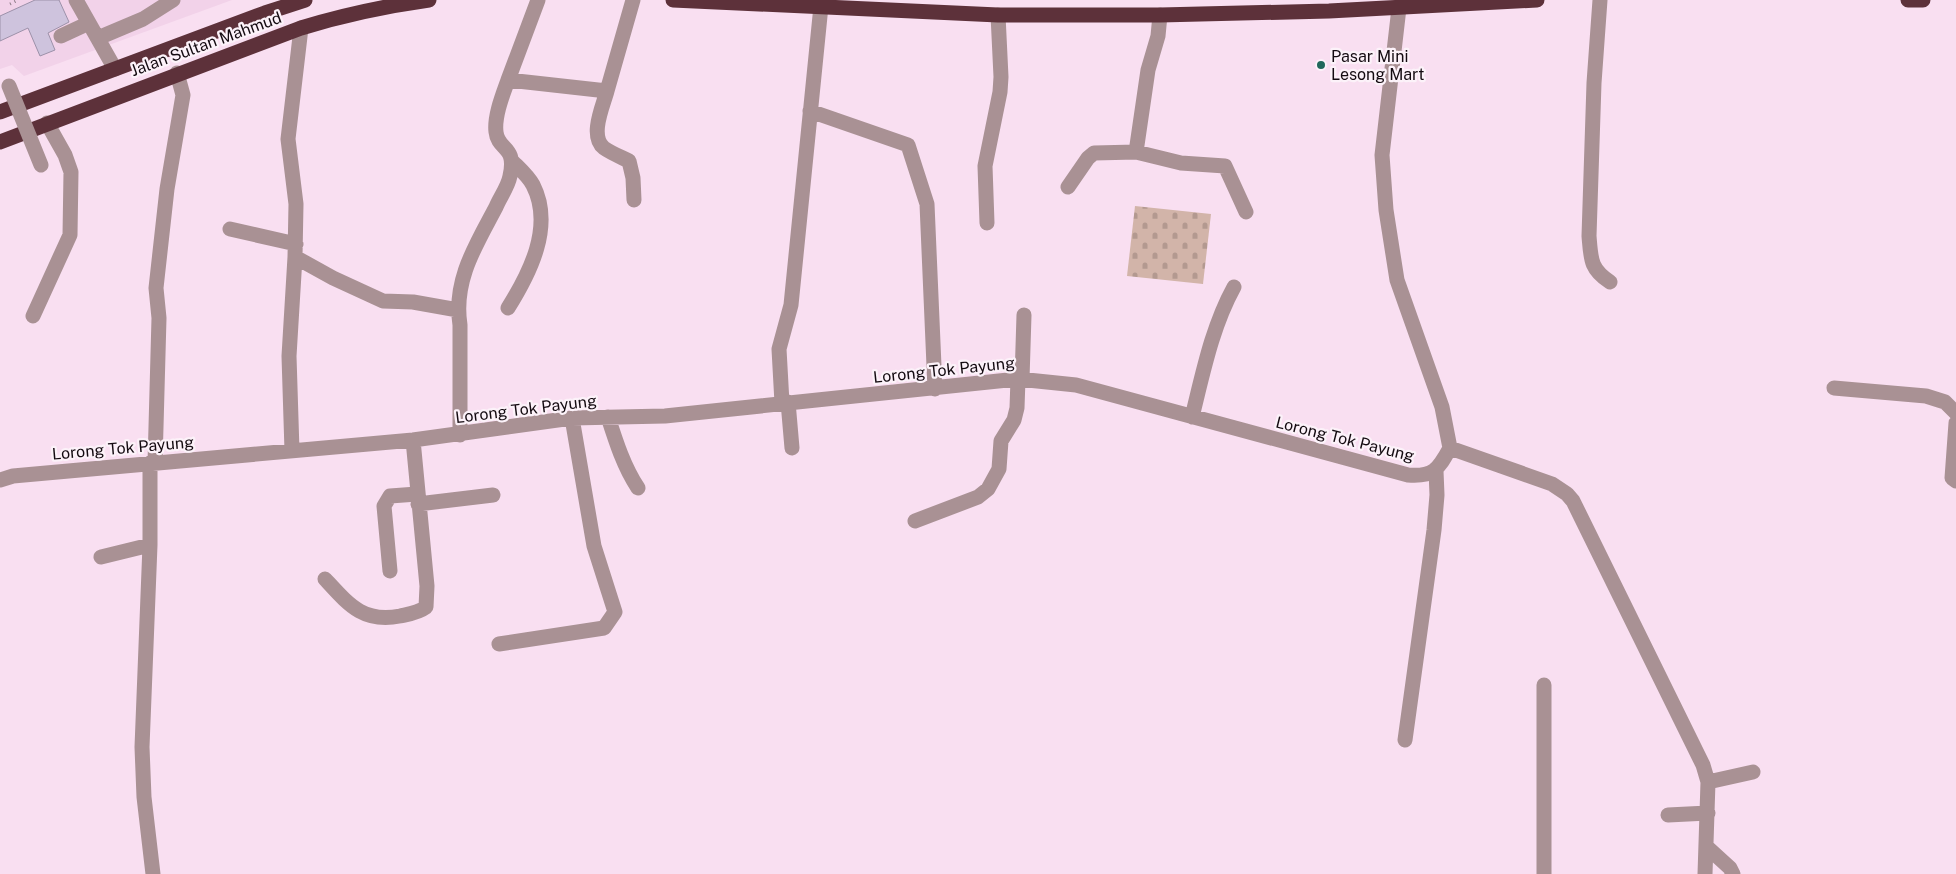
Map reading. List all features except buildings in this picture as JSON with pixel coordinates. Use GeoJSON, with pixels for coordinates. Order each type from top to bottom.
{"type":"FeatureCollection","features":[{"type":"Feature","properties":{"kind":"highway","name":"Jalan Sultan Mahmud"},"geometry":{"type":"LineString","coordinates":[[0,112],[305,0]]}},
{"type":"Feature","properties":{"kind":"highway","name":"Jalan Sultan Mahmud"},"geometry":{"type":"LineString","coordinates":[[0,142],[177,73],[301,28],[337,17],[429,0]]}},
{"type":"Feature","properties":{"kind":"highway"},"geometry":{"type":"LineString","coordinates":[[673,0],[998,16],[1160,15],[1329,5],[1399,8],[1538,0]]}},
{"type":"Feature","properties":{"kind":"highway"},"geometry":{"type":"LineString","coordinates":[[1908,0],[1923,0]]}},
{"type":"Feature","properties":{"kind":"street"},"geometry":{"type":"LineString","coordinates":[[76,0],[115,69]]}},
{"type":"Feature","properties":{"kind":"street"},"geometry":{"type":"LineString","coordinates":[[98,38],[143,19],[173,0]]}},
{"type":"Feature","properties":{"kind":"street"},"geometry":{"type":"LineString","coordinates":[[460,434],[459,290],[471,254],[510,179],[511,154],[498,140],[496,132],[499,105],[538,0]]}},
{"type":"Feature","properties":{"kind":"street"},"geometry":{"type":"LineString","coordinates":[[634,0],[598,127],[599,141],[604,148],[629,161],[634,178],[634,200]]}},
{"type":"Feature","properties":{"kind":"street"},"geometry":{"type":"LineString","coordinates":[[1600,0],[1594,83],[1589,236],[1591,261],[1598,274],[1610,282]]}},
{"type":"Feature","properties":{"kind":"street"},"geometry":{"type":"LineString","coordinates":[[792,448],[779,349],[791,305],[821,6]]}},
{"type":"Feature","properties":{"kind":"street"},"geometry":{"type":"LineString","coordinates":[[1399,8],[1382,155],[1386,210],[1397,280],[1442,407],[1450,448],[1436,470],[1437,495],[1434,530],[1405,740]]}},
{"type":"Feature","properties":{"kind":"street"},"geometry":{"type":"LineString","coordinates":[[1136,152],[1148,70],[1158,36],[1160,15]]}},
{"type":"Feature","properties":{"kind":"street"},"geometry":{"type":"LineString","coordinates":[[987,223],[985,166],[1000,92],[1001,76],[998,16]]}},
{"type":"Feature","properties":{"kind":"street"},"geometry":{"type":"LineString","coordinates":[[61,36],[89,23]]}},
{"type":"Feature","properties":{"kind":"street"},"geometry":{"type":"LineString","coordinates":[[292,450],[289,356],[296,204],[288,139],[301,28]]}},
{"type":"Feature","properties":{"kind":"street"},"geometry":{"type":"LineString","coordinates":[[153,874],[144,797],[142,747],[159,318],[156,288],[167,189],[183,95],[177,73]]}},
{"type":"Feature","properties":{"kind":"street"},"geometry":{"type":"LineString","coordinates":[[508,80],[607,91]]}},
{"type":"Feature","properties":{"kind":"street"},"geometry":{"type":"LineString","coordinates":[[9,86],[40,165]]}},
{"type":"Feature","properties":{"kind":"street"},"geometry":{"type":"LineString","coordinates":[[810,111],[908,145],[927,204],[935,388]]}},
{"type":"Feature","properties":{"kind":"street"},"geometry":{"type":"LineString","coordinates":[[33,316],[70,235],[71,172],[65,155],[47,123]]}},
{"type":"Feature","properties":{"kind":"street"},"geometry":{"type":"LineString","coordinates":[[1068,187],[1088,158],[1094,153],[1136,152],[1181,164],[1225,166],[1246,212]]}},
{"type":"Feature","properties":{"kind":"street"},"geometry":{"type":"LineString","coordinates":[[508,308],[529,272],[541,229],[540,210],[534,187],[524,173],[512,162]]}},
{"type":"Feature","properties":{"kind":"street"},"geometry":{"type":"LineString","coordinates":[[230,229],[295,250],[334,278],[383,301],[413,302],[458,310]]}},
{"type":"Feature","properties":{"kind":"street"},"geometry":{"type":"LineString","coordinates":[[1192,417],[1212,339],[1234,287]]}},
{"type":"Feature","properties":{"kind":"street"},"geometry":{"type":"LineString","coordinates":[[915,521],[978,497],[988,489],[998,469],[1000,442],[1014,420],[1017,408],[1024,315]]}},
{"type":"Feature","properties":{"kind":"street","name":"Lorong Tok Payung"},"geometry":{"type":"LineString","coordinates":[[0,480],[13,476],[413,440],[572,418],[665,416],[1020,379],[1076,385],[1408,475],[1422,476],[1436,470]]}},
{"type":"Feature","properties":{"kind":"street"},"geometry":{"type":"LineString","coordinates":[[1834,388],[1926,396],[1945,402],[1956,413]]}},
{"type":"Feature","properties":{"kind":"street"},"geometry":{"type":"LineString","coordinates":[[608,417],[616,442],[631,477],[638,488]]}},
{"type":"Feature","properties":{"kind":"street"},"geometry":{"type":"LineString","coordinates":[[499,644],[604,628],[615,612],[594,546],[572,418]]}},
{"type":"Feature","properties":{"kind":"street"},"geometry":{"type":"LineString","coordinates":[[1956,423],[1952,478],[1956,481]]}},
{"type":"Feature","properties":{"kind":"street"},"geometry":{"type":"LineString","coordinates":[[325,579],[354,608],[367,616],[384,618],[421,612],[426,607],[426,586],[413,440]]}},
{"type":"Feature","properties":{"kind":"street"},"geometry":{"type":"LineString","coordinates":[[1450,448],[1552,484],[1567,494],[1573,501],[1700,757],[1708,782],[1705,874]]}},
{"type":"Feature","properties":{"kind":"street"},"geometry":{"type":"LineString","coordinates":[[390,571],[384,506],[390,496],[418,499],[493,495]]}},
{"type":"Feature","properties":{"kind":"street"},"geometry":{"type":"LineString","coordinates":[[101,556],[150,545]]}},
{"type":"Feature","properties":{"kind":"street"},"geometry":{"type":"LineString","coordinates":[[1544,685],[1544,874]]}},
{"type":"Feature","properties":{"kind":"street"},"geometry":{"type":"LineString","coordinates":[[1708,782],[1753,772]]}},
{"type":"Feature","properties":{"kind":"street"},"geometry":{"type":"LineString","coordinates":[[1668,815],[1708,813]]}},
{"type":"Feature","properties":{"kind":"street"},"geometry":{"type":"LineString","coordinates":[[1707,847],[1730,868],[1733,874]]}},
{"type":"Feature","properties":{"kind":"path"},"geometry":{"type":"LineString","coordinates":[[10,4],[18,0]]}},
{"type":"Feature","properties":{"kind":"shaded area"},"geometry":{"type":"Polygon","coordinates":[[[0,0],[232,0],[24,76],[12,65],[0,69],[0,0]]]}},
{"type":"Feature","properties":{"kind":"green space"},"geometry":{"type":"Polygon","coordinates":[[[1135,206],[1211,214],[1203,284],[1127,276],[1135,206]]]}},
{"type":"Feature","properties":{"kind":"place","name":"Pasar Mini Lesong Mart"},"geometry":{"type":"Point","coordinates":[1321,65]}}]}
